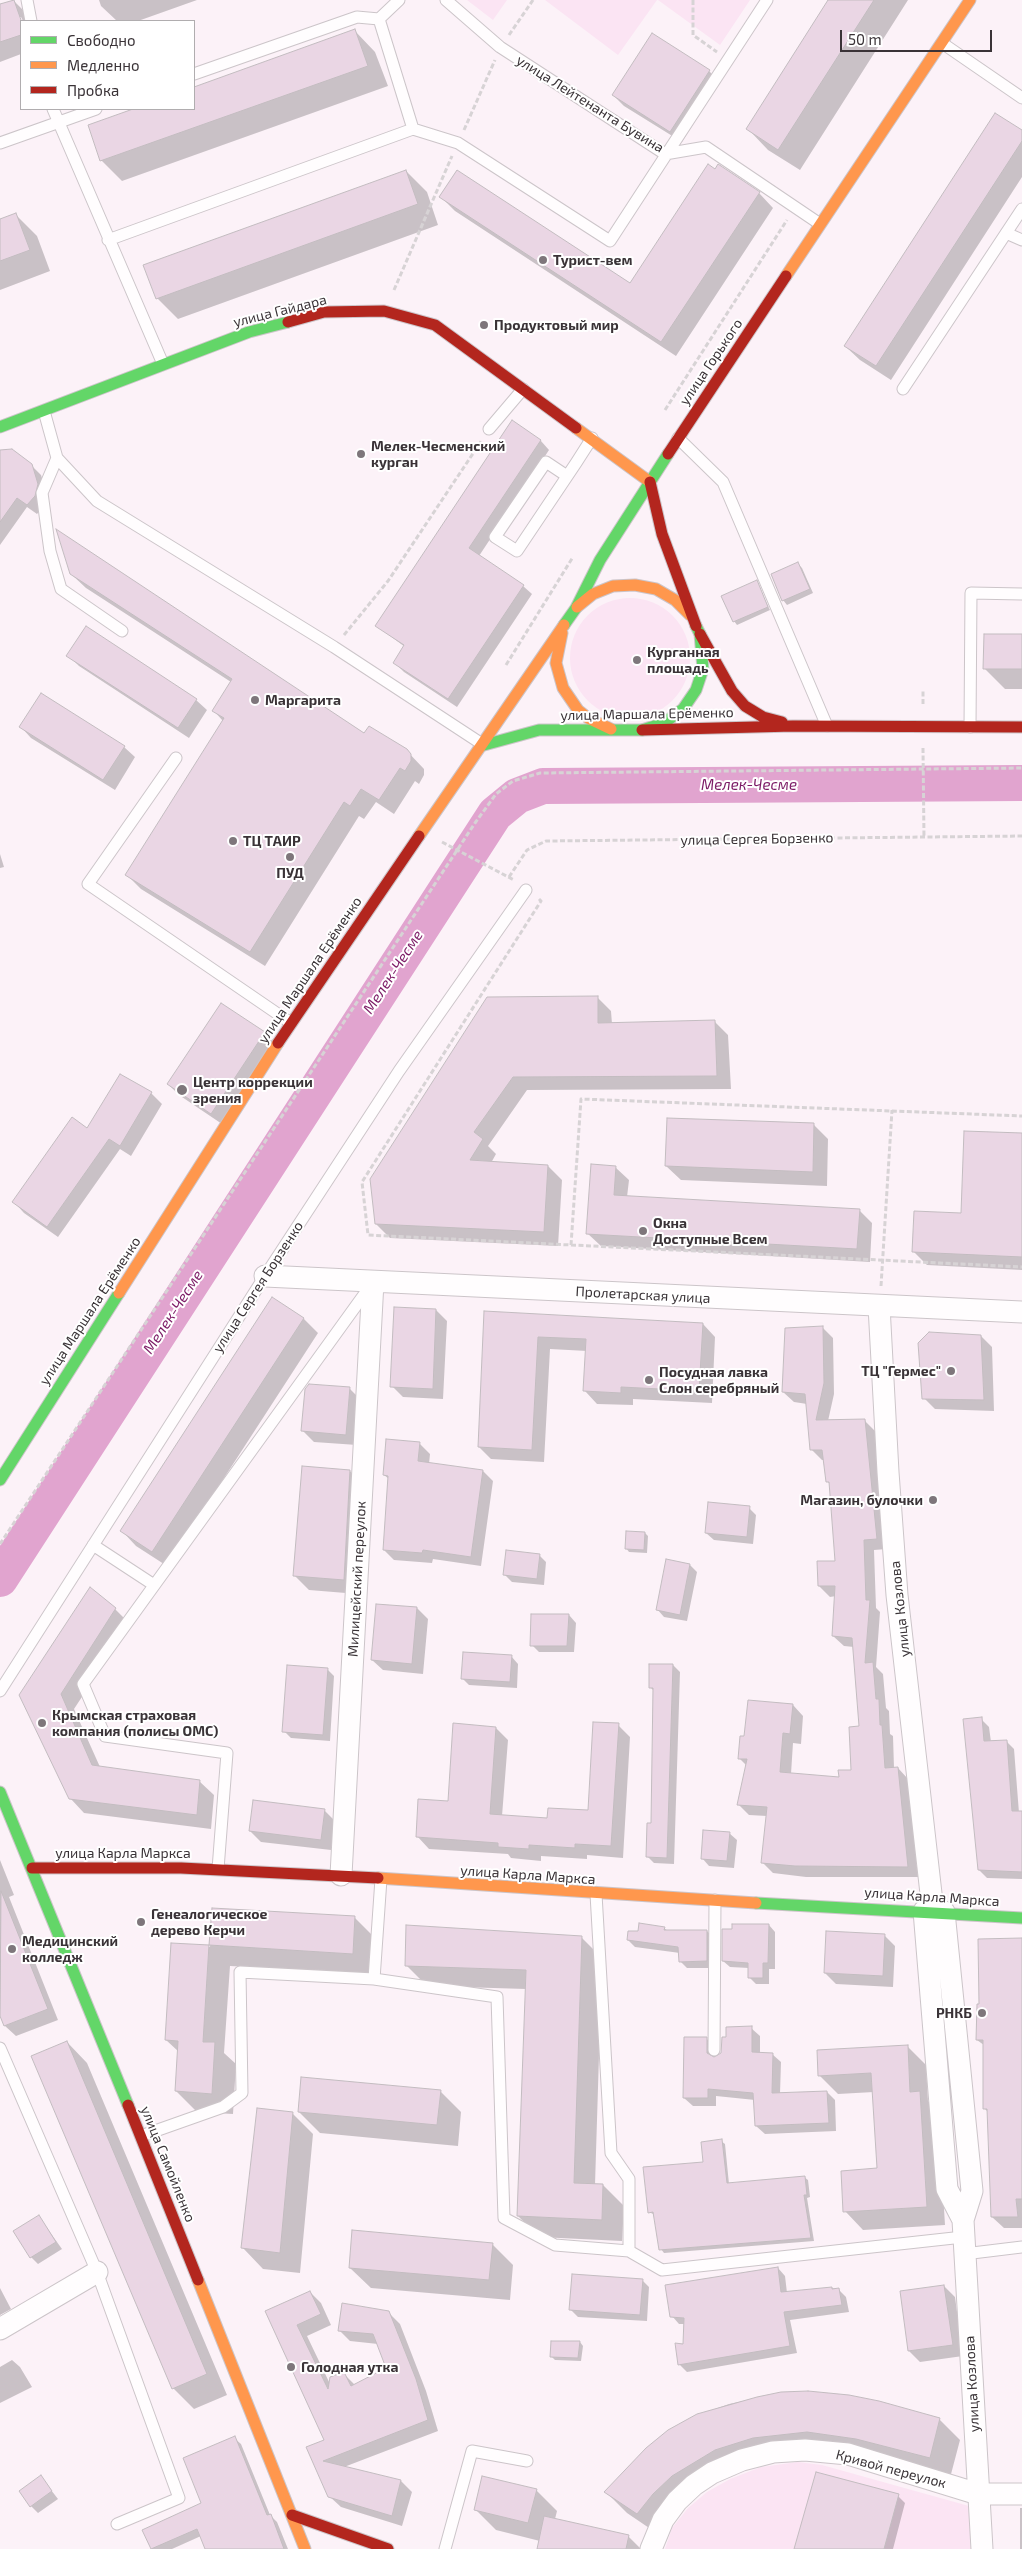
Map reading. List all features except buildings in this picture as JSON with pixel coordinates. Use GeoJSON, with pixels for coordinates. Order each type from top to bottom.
{"type":"FeatureCollection","features":[{"type":"Feature","properties":{"kind":"main road","name":"улица Горького"},"geometry":{"type":"LineString","coordinates":[[484,745],[576,608],[600,560],[678,438],[970,0]]}},
{"type":"Feature","properties":{"kind":"main road","name":"улица Гайдара"},"geometry":{"type":"LineString","coordinates":[[0,427],[249,332],[324,312],[384,311],[435,325],[593,438],[650,482]]}},
{"type":"Feature","properties":{"kind":"main road","name":"улица Маршала Ерёменко"},"geometry":{"type":"LineString","coordinates":[[650,482],[662,534],[690,615],[732,691],[745,706],[763,717],[793,726]]}},
{"type":"Feature","properties":{"kind":"main road"},"geometry":{"type":"LineString","coordinates":[[576,608],[593,594],[613,586],[635,584],[656,589],[675,600],[690,615]]}},
{"type":"Feature","properties":{"kind":"main road"},"geometry":{"type":"LineString","coordinates":[[564,626],[557,650],[558,676],[562,688],[578,710],[600,725],[612,729]]}},
{"type":"Feature","properties":{"kind":"main road"},"geometry":{"type":"LineString","coordinates":[[642,730],[664,723],[683,709],[696,690],[703,669],[700,634]]}},
{"type":"Feature","properties":{"kind":"main road","name":"улица Маршала Ерёменко"},"geometry":{"type":"LineString","coordinates":[[0,1480],[291,1023],[422,831],[484,745],[539,730],[642,730],[793,726],[1022,727]]}},
{"type":"Feature","properties":{"kind":"main road","name":"улица Самойленко"},"geometry":{"type":"LineString","coordinates":[[0,1792],[141,2136],[305,2549]]}},
{"type":"Feature","properties":{"kind":"main road","name":"улица Карла Маркса"},"geometry":{"type":"LineString","coordinates":[[32,1868],[120,1867],[341,1875],[596,1894],[1022,1918]]}},
{"type":"Feature","properties":{"kind":"main road"},"geometry":{"type":"LineString","coordinates":[[292,2515],[388,2549]]}},
{"type":"Feature","properties":{"kind":"street","name":"Пролетарская улица"},"geometry":{"type":"LineString","coordinates":[[265,1276],[1022,1312]]}},
{"type":"Feature","properties":{"kind":"street","name":"Милицейский переулок"},"geometry":{"type":"LineString","coordinates":[[341,1875],[373,1282]]}},
{"type":"Feature","properties":{"kind":"street","name":"улица Козлова"},"geometry":{"type":"LineString","coordinates":[[880,1306],[888,1472],[898,1595],[933,1912],[972,2191],[963,2237],[982,2549]]}},
{"type":"Feature","properties":{"kind":"street"},"geometry":{"type":"LineString","coordinates":[[0,2329],[97,2272]]}},
{"type":"Feature","properties":{"kind":"street","name":"Кривой переулок"},"geometry":{"type":"LineString","coordinates":[[651,2549],[663,2520],[677,2501],[694,2485],[712,2473],[742,2460],[773,2452],[805,2450],[848,2454],[978,2494],[1022,2494]]}},
{"type":"Feature","properties":{"kind":"lane"},"geometry":{"type":"LineString","coordinates":[[27,0],[31,20]]}},
{"type":"Feature","properties":{"kind":"lane"},"geometry":{"type":"LineString","coordinates":[[195,74],[357,17],[379,19],[399,0]]}},
{"type":"Feature","properties":{"kind":"lane","name":"улица Лейтенанта Бувина"},"geometry":{"type":"LineString","coordinates":[[446,0],[500,47],[665,154],[706,147],[820,224]]}},
{"type":"Feature","properties":{"kind":"lane"},"geometry":{"type":"LineString","coordinates":[[108,240],[413,129],[458,143],[610,241],[767,0]]}},
{"type":"Feature","properties":{"kind":"lane"},"geometry":{"type":"LineString","coordinates":[[379,19],[413,129]]}},
{"type":"Feature","properties":{"kind":"lane"},"geometry":{"type":"LineString","coordinates":[[942,43],[1022,98]]}},
{"type":"Feature","properties":{"kind":"lane"},"geometry":{"type":"LineString","coordinates":[[52,110],[163,364]]}},
{"type":"Feature","properties":{"kind":"lane"},"geometry":{"type":"LineString","coordinates":[[0,143],[93,110]]}},
{"type":"Feature","properties":{"kind":"lane"},"geometry":{"type":"LineString","coordinates":[[902,389],[1022,209]]}},
{"type":"Feature","properties":{"kind":"lane"},"geometry":{"type":"LineString","coordinates":[[1006,233],[1022,240]]}},
{"type":"Feature","properties":{"kind":"lane"},"geometry":{"type":"LineString","coordinates":[[489,429],[523,389]]}},
{"type":"Feature","properties":{"kind":"lane"},"geometry":{"type":"LineString","coordinates":[[44,411],[57,458],[97,500],[334,647],[484,745]]}},
{"type":"Feature","properties":{"kind":"lane"},"geometry":{"type":"LineString","coordinates":[[567,476],[546,462],[495,537],[517,551],[593,438]]}},
{"type":"Feature","properties":{"kind":"lane"},"geometry":{"type":"LineString","coordinates":[[678,438],[723,482],[827,726]]}},
{"type":"Feature","properties":{"kind":"lane"},"geometry":{"type":"LineString","coordinates":[[57,458],[42,493],[50,551],[61,589],[122,631]]}},
{"type":"Feature","properties":{"kind":"lane"},"geometry":{"type":"LineString","coordinates":[[970,727],[971,592],[1022,594]]}},
{"type":"Feature","properties":{"kind":"lane"},"geometry":{"type":"LineString","coordinates":[[176,758],[88,884],[291,1023]]}},
{"type":"Feature","properties":{"kind":"lane","name":"улица Сергея Борзенко"},"geometry":{"type":"LineString","coordinates":[[0,1691],[265,1276],[399,1071],[526,890]]}},
{"type":"Feature","properties":{"kind":"lane"},"geometry":{"type":"LineString","coordinates":[[218,1870],[227,1753],[105,1736],[83,1684],[373,1282]]}},
{"type":"Feature","properties":{"kind":"lane"},"geometry":{"type":"LineString","coordinates":[[93,1545],[154,1585]]}},
{"type":"Feature","properties":{"kind":"lane"},"geometry":{"type":"LineString","coordinates":[[374,1979],[381,1879]]}},
{"type":"Feature","properties":{"kind":"lane"},"geometry":{"type":"LineString","coordinates":[[596,1894],[611,2152],[629,2179],[629,2251]]}},
{"type":"Feature","properties":{"kind":"lane"},"geometry":{"type":"LineString","coordinates":[[714,2050],[715,1900]]}},
{"type":"Feature","properties":{"kind":"lane"},"geometry":{"type":"LineString","coordinates":[[141,2136],[224,2108],[242,2093],[240,1972],[374,1979],[497,1997],[504,2218],[555,2245],[629,2251],[662,2270],[963,2237],[1022,2247]]}},
{"type":"Feature","properties":{"kind":"lane"},"geometry":{"type":"LineString","coordinates":[[0,2048],[97,2272],[179,2498],[117,2524]]}},
{"type":"Feature","properties":{"kind":"lane"},"geometry":{"type":"LineString","coordinates":[[444,2549],[472,2451],[527,2461]]}},
{"type":"Feature","properties":{"kind":"path"},"geometry":{"type":"LineString","coordinates":[[693,0],[693,35],[728,59]]}},
{"type":"Feature","properties":{"kind":"path"},"geometry":{"type":"LineString","coordinates":[[334,647],[388,581],[489,429]]}},
{"type":"Feature","properties":{"kind":"path"},"geometry":{"type":"LineString","coordinates":[[0,1544],[496,794],[513,781],[540,773],[1022,768]]}},
{"type":"Feature","properties":{"kind":"path"},"geometry":{"type":"LineString","coordinates":[[923,769],[924,838]]}},
{"type":"Feature","properties":{"kind":"path","name":"улица Сергея Борзенко"},"geometry":{"type":"LineString","coordinates":[[509,877],[527,850],[546,841],[1022,836]]}},
{"type":"Feature","properties":{"kind":"path"},"geometry":{"type":"LineString","coordinates":[[458,851],[498,870]]}},
{"type":"Feature","properties":{"kind":"path"},"geometry":{"type":"LineString","coordinates":[[526,890],[541,901],[362,1182],[368,1235],[1022,1266]]}},
{"type":"Feature","properties":{"kind":"path"},"geometry":{"type":"LineString","coordinates":[[571,1245],[580,1099],[1022,1116]]}},
{"type":"Feature","properties":{"kind":"path"},"geometry":{"type":"LineString","coordinates":[[880,1306],[892,1110]]}},
{"type":"Feature","properties":{"kind":"shaded area"},"geometry":{"type":"Polygon","coordinates":[[[467,0],[507,0],[493,20],[467,0]]]}},
{"type":"Feature","properties":{"kind":"shaded area"},"geometry":{"type":"Polygon","coordinates":[[[545,0],[657,0],[618,55],[545,0]]]}},
{"type":"Feature","properties":{"kind":"shaded area"},"geometry":{"type":"Polygon","coordinates":[[[658,0],[750,0],[720,45],[658,0]]]}},
{"type":"Feature","properties":{"kind":"shaded area"},"geometry":{"type":"Polygon","coordinates":[[[630,598],[653,602],[673,615],[686,635],[690,658],[686,681],[673,701],[653,714],[630,718],[607,714],[587,701],[574,681],[570,658],[574,635],[587,615],[607,602],[630,598]]]}},
{"type":"Feature","properties":{"kind":"shaded area"},"geometry":{"type":"Polygon","coordinates":[[[798,2462],[822,2465],[969,2506],[971,2549],[665,2549],[672,2528],[688,2508],[707,2492],[730,2479],[761,2467],[798,2462]]]}},
{"type":"Feature","properties":{"kind":"waterway","name":"Мелек-Чесме"},"geometry":{"type":"LineString","coordinates":[[0,1579],[495,814],[517,796],[543,786],[1022,783]]}},
{"type":"Feature","properties":{"kind":"traffic: fast"},"geometry":{"type":"LineString","coordinates":[[0,427],[249,332],[288,322]]}},
{"type":"Feature","properties":{"kind":"traffic: fast"},"geometry":{"type":"LineString","coordinates":[[564,625],[576,608],[600,560],[668,454]]}},
{"type":"Feature","properties":{"kind":"traffic: fast"},"geometry":{"type":"LineString","coordinates":[[484,745],[539,730],[642,730],[664,723],[683,709],[696,690],[703,669],[700,634],[696,626]]}},
{"type":"Feature","properties":{"kind":"traffic: fast"},"geometry":{"type":"LineString","coordinates":[[0,1480],[119,1293]]}},
{"type":"Feature","properties":{"kind":"traffic: fast"},"geometry":{"type":"LineString","coordinates":[[0,1792],[128,2105]]}},
{"type":"Feature","properties":{"kind":"traffic: fast"},"geometry":{"type":"LineString","coordinates":[[756,1903],[1022,1918]]}},
{"type":"Feature","properties":{"kind":"traffic: slow"},"geometry":{"type":"LineString","coordinates":[[786,276],[970,0]]}},
{"type":"Feature","properties":{"kind":"traffic: slow"},"geometry":{"type":"LineString","coordinates":[[576,428],[650,482]]}},
{"type":"Feature","properties":{"kind":"traffic: slow"},"geometry":{"type":"LineString","coordinates":[[577,607],[593,594],[613,586],[635,585],[656,589],[675,600],[690,615]]}},
{"type":"Feature","properties":{"kind":"traffic: slow"},"geometry":{"type":"LineString","coordinates":[[419,836],[564,625]]}},
{"type":"Feature","properties":{"kind":"traffic: slow"},"geometry":{"type":"LineString","coordinates":[[562,633],[556,663],[563,688],[578,710],[588,718],[611,729]]}},
{"type":"Feature","properties":{"kind":"traffic: slow"},"geometry":{"type":"LineString","coordinates":[[119,1293],[278,1043]]}},
{"type":"Feature","properties":{"kind":"traffic: slow"},"geometry":{"type":"LineString","coordinates":[[378,1878],[756,1903]]}},
{"type":"Feature","properties":{"kind":"traffic: slow"},"geometry":{"type":"LineString","coordinates":[[198,2280],[305,2549]]}},
{"type":"Feature","properties":{"kind":"traffic: jam"},"geometry":{"type":"LineString","coordinates":[[668,454],[786,276]]}},
{"type":"Feature","properties":{"kind":"traffic: jam"},"geometry":{"type":"LineString","coordinates":[[288,322],[324,312],[384,311],[435,325],[576,428]]}},
{"type":"Feature","properties":{"kind":"traffic: jam"},"geometry":{"type":"LineString","coordinates":[[650,482],[662,534],[696,626]]}},
{"type":"Feature","properties":{"kind":"traffic: jam"},"geometry":{"type":"LineString","coordinates":[[700,634],[732,691],[745,706],[763,717],[782,722]]}},
{"type":"Feature","properties":{"kind":"traffic: jam"},"geometry":{"type":"LineString","coordinates":[[642,730],[793,726],[1022,727]]}},
{"type":"Feature","properties":{"kind":"traffic: jam"},"geometry":{"type":"LineString","coordinates":[[278,1043],[419,836]]}},
{"type":"Feature","properties":{"kind":"traffic: jam"},"geometry":{"type":"LineString","coordinates":[[32,1868],[181,1868],[378,1878]]}},
{"type":"Feature","properties":{"kind":"traffic: jam"},"geometry":{"type":"LineString","coordinates":[[128,2105],[198,2280]]}},
{"type":"Feature","properties":{"kind":"traffic: jam"},"geometry":{"type":"LineString","coordinates":[[292,2515],[388,2549]]}},
{"type":"Feature","properties":{"kind":"place","name":"Турист-вем"},"geometry":{"type":"Point","coordinates":[543,260]}},
{"type":"Feature","properties":{"kind":"place","name":"Продуктовый мир"},"geometry":{"type":"Point","coordinates":[484,325]}},
{"type":"Feature","properties":{"kind":"place","name":"Мелек-Чесменский курган"},"geometry":{"type":"Point","coordinates":[361,454]}},
{"type":"Feature","properties":{"kind":"place","name":"Курганная площадь"},"geometry":{"type":"Point","coordinates":[637,660]}},
{"type":"Feature","properties":{"kind":"place","name":"Маргарита"},"geometry":{"type":"Point","coordinates":[255,700]}},
{"type":"Feature","properties":{"kind":"place","name":"ТЦ ТАИР"},"geometry":{"type":"Point","coordinates":[233,841]}},
{"type":"Feature","properties":{"kind":"place","name":"ПУД"},"geometry":{"type":"Point","coordinates":[290,857]}},
{"type":"Feature","properties":{"kind":"place","name":"Центр коррекции зрения"},"geometry":{"type":"Point","coordinates":[182,1090]}},
{"type":"Feature","properties":{"kind":"place","name":"Окна Доступные Всем"},"geometry":{"type":"Point","coordinates":[643,1231]}},
{"type":"Feature","properties":{"kind":"place","name":"ТЦ \"Гермес\""},"geometry":{"type":"Point","coordinates":[951,1371]}},
{"type":"Feature","properties":{"kind":"place","name":"Посудная лавка Слон серебряный"},"geometry":{"type":"Point","coordinates":[649,1380]}},
{"type":"Feature","properties":{"kind":"place","name":"Магазин, булочки"},"geometry":{"type":"Point","coordinates":[933,1500]}},
{"type":"Feature","properties":{"kind":"place","name":"Крымская страховая компания (полисы ОМС)"},"geometry":{"type":"Point","coordinates":[42,1723]}},
{"type":"Feature","properties":{"kind":"place","name":"Генеалогическое дерево Керчи"},"geometry":{"type":"Point","coordinates":[141,1922]}},
{"type":"Feature","properties":{"kind":"place","name":"Медицинский колледж"},"geometry":{"type":"Point","coordinates":[12,1949]}},
{"type":"Feature","properties":{"kind":"place","name":"РНКБ"},"geometry":{"type":"Point","coordinates":[982,2013]}},
{"type":"Feature","properties":{"kind":"place","name":"Голодная утка"},"geometry":{"type":"Point","coordinates":[291,2367]}}]}
